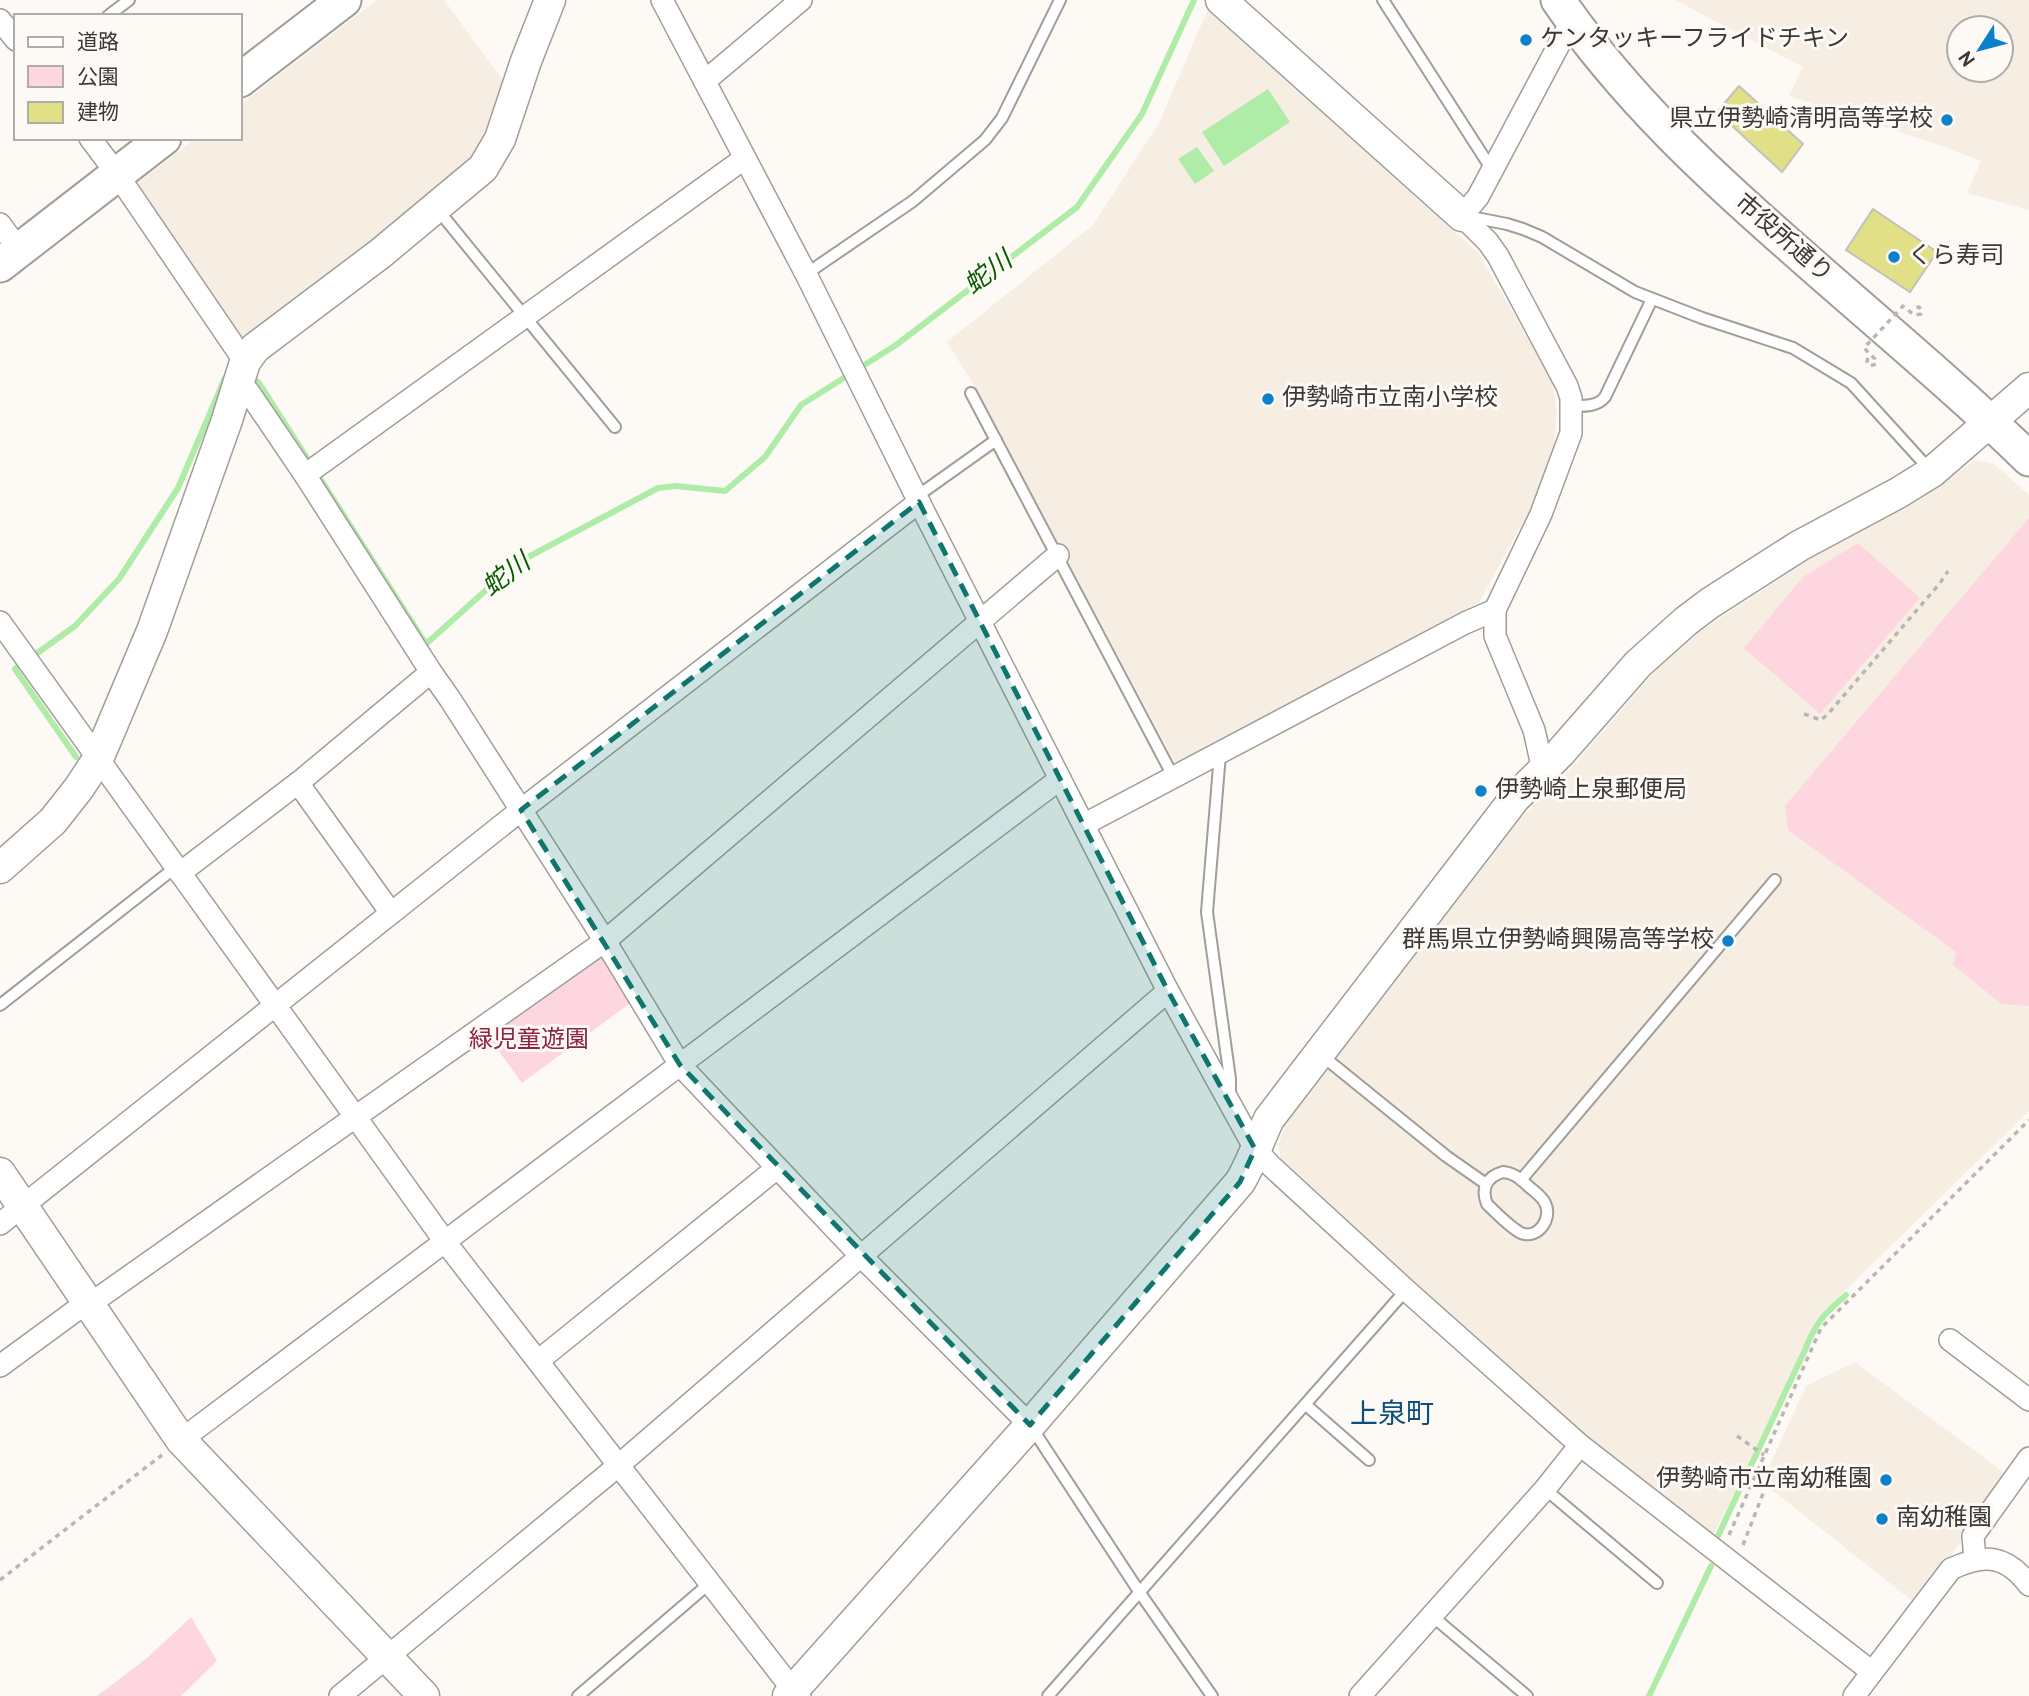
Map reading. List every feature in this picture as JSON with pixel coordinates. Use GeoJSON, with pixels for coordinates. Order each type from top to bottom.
{"type":"FeatureCollection","features":[{"type":"Feature","properties":{"kind":"main road"},"geometry":{"type":"LineString","coordinates":[[242,78],[344,0]]}},
{"type":"Feature","properties":{"kind":"main road","name":"市役所通り"},"geometry":{"type":"LineString","coordinates":[[1570,7],[1617,76],[1692,157],[2029,459]]}},
{"type":"Feature","properties":{"kind":"main road"},"geometry":{"type":"LineString","coordinates":[[6,246],[117,174],[161,140]]}},
{"type":"Feature","properties":{"kind":"street"},"geometry":{"type":"LineString","coordinates":[[0,868],[52,821],[98,760],[152,631],[242,373],[255,348],[381,253],[483,168],[500,139],[550,0]]}},
{"type":"Feature","properties":{"kind":"street"},"geometry":{"type":"LineString","coordinates":[[662,0],[806,274],[1168,991],[1255,1149],[1406,1290],[1580,1445],[1872,1672]]}},
{"type":"Feature","properties":{"kind":"street"},"geometry":{"type":"LineString","coordinates":[[705,81],[801,0]]}},
{"type":"Feature","properties":{"kind":"street"},"geometry":{"type":"LineString","coordinates":[[1222,0],[1488,242],[1562,373],[1571,398],[1571,433],[1541,514],[1495,610],[1495,636],[1534,730],[1544,770]]}},
{"type":"Feature","properties":{"kind":"street"},"geometry":{"type":"LineString","coordinates":[[1462,216],[1478,197],[1493,169],[1570,7]]}},
{"type":"Feature","properties":{"kind":"street"},"geometry":{"type":"LineString","coordinates":[[0,20],[14,38]]}},
{"type":"Feature","properties":{"kind":"street"},"geometry":{"type":"LineString","coordinates":[[92,140],[117,174],[242,373],[248,391],[605,941],[680,1065],[861,1256],[1030,1425]]}},
{"type":"Feature","properties":{"kind":"street"},"geometry":{"type":"LineString","coordinates":[[305,475],[745,158]]}},
{"type":"Feature","properties":{"kind":"street"},"geometry":{"type":"LineString","coordinates":[[0,622],[446,1243],[794,1694],[1240,1182],[1269,1119],[1515,798],[1560,754],[1638,664],[1686,621],[1799,546],[1932,472],[2029,388]]}},
{"type":"Feature","properties":{"kind":"street"},"geometry":{"type":"LineString","coordinates":[[11,1215],[918,499]]}},
{"type":"Feature","properties":{"kind":"street"},"geometry":{"type":"LineString","coordinates":[[0,1366],[605,941],[1058,555]]}},
{"type":"Feature","properties":{"kind":"street"},"geometry":{"type":"LineString","coordinates":[[1085,824],[1465,623],[1495,610]]}},
{"type":"Feature","properties":{"kind":"street"},"geometry":{"type":"LineString","coordinates":[[178,870],[298,783],[431,672]]}},
{"type":"Feature","properties":{"kind":"street"},"geometry":{"type":"LineString","coordinates":[[181,1440],[1060,779]]}},
{"type":"Feature","properties":{"kind":"street"},"geometry":{"type":"LineString","coordinates":[[298,783],[391,913]]}},
{"type":"Feature","properties":{"kind":"street"},"geometry":{"type":"LineString","coordinates":[[340,1696],[619,1465],[1168,991]]}},
{"type":"Feature","properties":{"kind":"street"},"geometry":{"type":"LineString","coordinates":[[538,1361],[777,1168]]}},
{"type":"Feature","properties":{"kind":"street"},"geometry":{"type":"LineString","coordinates":[[0,1173],[11,1215],[90,1304],[181,1440],[424,1696]]}},
{"type":"Feature","properties":{"kind":"street"},"geometry":{"type":"LineString","coordinates":[[1950,1340],[2029,1400]]}},
{"type":"Feature","properties":{"kind":"street"},"geometry":{"type":"LineString","coordinates":[[1360,1696],[1545,1489],[1580,1445]]}},
{"type":"Feature","properties":{"kind":"street"},"geometry":{"type":"LineString","coordinates":[[1975,1560],[1973,1536],[2029,1458]]}},
{"type":"Feature","properties":{"kind":"street"},"geometry":{"type":"LineString","coordinates":[[1853,1696],[1951,1569],[1975,1560],[1993,1560],[2007,1563],[2018,1571],[2029,1585]]}},
{"type":"Feature","properties":{"kind":"lane"},"geometry":{"type":"LineString","coordinates":[[111,14],[129,0]]}},
{"type":"Feature","properties":{"kind":"lane"},"geometry":{"type":"LineString","coordinates":[[806,274],[913,201],[985,140],[1002,118],[1060,0]]}},
{"type":"Feature","properties":{"kind":"lane"},"geometry":{"type":"LineString","coordinates":[[1383,0],[1493,169]]}},
{"type":"Feature","properties":{"kind":"lane"},"geometry":{"type":"LineString","coordinates":[[436,207],[615,427]]}},
{"type":"Feature","properties":{"kind":"lane"},"geometry":{"type":"LineString","coordinates":[[1462,216],[1523,229],[1542,237],[1634,292],[1793,348],[1851,383],[1932,472]]}},
{"type":"Feature","properties":{"kind":"lane"},"geometry":{"type":"LineString","coordinates":[[1571,406],[1593,405],[1605,397],[1652,299]]}},
{"type":"Feature","properties":{"kind":"lane"},"geometry":{"type":"LineString","coordinates":[[971,393],[1174,778]]}},
{"type":"Feature","properties":{"kind":"lane"},"geometry":{"type":"LineString","coordinates":[[918,499],[996,440]]}},
{"type":"Feature","properties":{"kind":"lane"},"geometry":{"type":"LineString","coordinates":[[1220,754],[1207,912],[1230,1079],[1230,1105]]}},
{"type":"Feature","properties":{"kind":"lane"},"geometry":{"type":"LineString","coordinates":[[0,1006],[178,870]]}},
{"type":"Feature","properties":{"kind":"lane"},"geometry":{"type":"LineString","coordinates":[[1521,1180],[1775,880]]}},
{"type":"Feature","properties":{"kind":"lane"},"geometry":{"type":"LineString","coordinates":[[1320,1054],[1456,1164],[1486,1184]]}},
{"type":"Feature","properties":{"kind":"lane"},"geometry":{"type":"LineString","coordinates":[[1503,1172],[1510,1172],[1521,1180],[1544,1200],[1547,1206],[1547,1219],[1540,1230],[1521,1233],[1487,1204],[1486,1184],[1490,1178],[1503,1172]]}},
{"type":"Feature","properties":{"kind":"lane"},"geometry":{"type":"LineString","coordinates":[[1048,1696],[1406,1290]]}},
{"type":"Feature","properties":{"kind":"lane"},"geometry":{"type":"LineString","coordinates":[[1306,1405],[1369,1460]]}},
{"type":"Feature","properties":{"kind":"lane"},"geometry":{"type":"LineString","coordinates":[[1030,1425],[1212,1696]]}},
{"type":"Feature","properties":{"kind":"lane"},"geometry":{"type":"LineString","coordinates":[[1545,1489],[1657,1583]]}},
{"type":"Feature","properties":{"kind":"lane"},"geometry":{"type":"LineString","coordinates":[[578,1696],[710,1582]]}},
{"type":"Feature","properties":{"kind":"lane"},"geometry":{"type":"LineString","coordinates":[[1431,1615],[1527,1696]]}},
{"type":"Feature","properties":{"kind":"path"},"geometry":{"type":"LineString","coordinates":[[1874,352],[1868,358],[1867,361],[1870,366],[1876,364],[1875,359],[1864,348],[1903,306],[1914,315],[1921,314],[1919,307],[1913,308]]}},
{"type":"Feature","properties":{"kind":"path"},"geometry":{"type":"LineString","coordinates":[[1804,713],[1821,720],[1828,714],[1948,571]]}},
{"type":"Feature","properties":{"kind":"path"},"geometry":{"type":"LineString","coordinates":[[1732,1564],[1733,1550],[1727,1540],[1761,1453],[1821,1328],[2029,1120]]}},
{"type":"Feature","properties":{"kind":"path"},"geometry":{"type":"LineString","coordinates":[[1737,1436],[1761,1453]]}},
{"type":"Feature","properties":{"kind":"path"},"geometry":{"type":"LineString","coordinates":[[0,1580],[181,1440]]}},
{"type":"Feature","properties":{"kind":"path"},"geometry":{"type":"LineString","coordinates":[[1732,1564],[1766,1486]]}},
{"type":"Feature","properties":{"kind":"highlighted area"},"geometry":{"type":"Polygon","coordinates":[[[919,502],[1168,991],[1255,1149],[1240,1182],[1030,1425],[680,1065],[521,810],[919,502]]]}},
{"type":"Feature","properties":{"kind":"shaded area"},"geometry":{"type":"Polygon","coordinates":[[[377,0],[444,0],[508,87],[486,145],[469,169],[242,350],[133,187],[193,140],[242,140],[242,103],[377,0]]]}},
{"type":"Feature","properties":{"kind":"shaded area","name":"県立伊勢崎清明高等学校"},"geometry":{"type":"Polygon","coordinates":[[[1675,0],[2029,0],[2029,210],[1967,193],[1981,161],[1789,96],[1803,67],[1675,0]]]}},
{"type":"Feature","properties":{"kind":"shaded area","name":"伊勢崎市立南小学校"},"geometry":{"type":"Polygon","coordinates":[[[1208,9],[1270,62],[1478,253],[1551,377],[1557,411],[1554,447],[1539,493],[1479,602],[1177,766],[975,387],[947,342],[1093,225],[1159,123],[1208,9]]]}},
{"type":"Feature","properties":{"kind":"shaded area"},"geometry":{"type":"Polygon","coordinates":[[[1268,89],[1290,122],[1224,166],[1202,132],[1268,89]]]}},
{"type":"Feature","properties":{"kind":"shaded area"},"geometry":{"type":"Polygon","coordinates":[[[1197,147],[1214,171],[1195,184],[1178,159],[1197,147]]]}},
{"type":"Feature","properties":{"kind":"shaded area","name":"群馬県立伊勢崎興陽高等学校"},"geometry":{"type":"Polygon","coordinates":[[[1976,460],[1994,464],[2029,495],[2029,1111],[1822,1313],[1813,1325],[1757,1450],[1712,1537],[1588,1441],[1288,1172],[1280,1158],[1279,1143],[1285,1125],[1521,818],[1569,771],[1660,666],[1690,638],[1810,559],[1914,503],[1976,460]]]}},
{"type":"Feature","properties":{"kind":"shaded area","name":"伊勢崎市立南幼稚園"},"geometry":{"type":"Polygon","coordinates":[[[1855,1362],[2010,1477],[1915,1603],[1762,1482],[1806,1386],[1855,1362]]]}},
{"type":"Feature","properties":{"kind":"green space"},"geometry":{"type":"Polygon","coordinates":[[[2029,518],[2029,1006],[2002,1004],[1953,965],[1956,952],[1788,830],[1785,806],[2029,518]]]}},
{"type":"Feature","properties":{"kind":"green space"},"geometry":{"type":"Polygon","coordinates":[[[1858,543],[1920,598],[1820,714],[1744,648],[1803,577],[1858,543]]]}},
{"type":"Feature","properties":{"kind":"green space","name":"緑児童遊園"},"geometry":{"type":"Polygon","coordinates":[[[600,956],[604,957],[633,1001],[522,1083],[487,1035],[600,956]]]}},
{"type":"Feature","properties":{"kind":"green space"},"geometry":{"type":"Polygon","coordinates":[[[191,1617],[217,1661],[181,1696],[97,1696],[146,1659],[191,1617]]]}},
{"type":"Feature","properties":{"kind":"building"},"geometry":{"type":"Polygon","coordinates":[[[1739,86],[1803,144],[1782,172],[1717,112],[1739,86]]]}},
{"type":"Feature","properties":{"kind":"building"},"geometry":{"type":"Polygon","coordinates":[[[1873,209],[1937,252],[1910,292],[1846,250],[1873,209]]]}},
{"type":"Feature","properties":{"kind":"waterway","name":"蛇川"},"geometry":{"type":"LineString","coordinates":[[249,376],[259,383],[426,644],[515,564],[658,488],[676,486],[725,491],[765,457],[801,405],[896,345],[1077,207],[1142,114],[1194,0]]}},
{"type":"Feature","properties":{"kind":"waterway","name":"蛇川"},"geometry":{"type":"LineString","coordinates":[[76,757],[15,669],[75,626],[119,579],[178,488],[225,378]]}},
{"type":"Feature","properties":{"kind":"waterway"},"geometry":{"type":"LineString","coordinates":[[1717,1538],[1813,1332],[1826,1314],[1846,1295]]}},
{"type":"Feature","properties":{"kind":"waterway"},"geometry":{"type":"LineString","coordinates":[[1649,1696],[1711,1566]]}},
{"type":"Feature","properties":{"kind":"place","name":"ケンタッキーフライドチキン"},"geometry":{"type":"Point","coordinates":[1526,40]}},
{"type":"Feature","properties":{"kind":"place","name":"県立伊勢崎清明高等学校"},"geometry":{"type":"Point","coordinates":[1947,120]}},
{"type":"Feature","properties":{"kind":"place","name":"くら寿司"},"geometry":{"type":"Point","coordinates":[1894,257]}},
{"type":"Feature","properties":{"kind":"place","name":"伊勢崎市立南小学校"},"geometry":{"type":"Point","coordinates":[1268,399]}},
{"type":"Feature","properties":{"kind":"place","name":"伊勢崎上泉郵便局"},"geometry":{"type":"Point","coordinates":[1481,791]}},
{"type":"Feature","properties":{"kind":"place","name":"群馬県立伊勢崎興陽高等学校"},"geometry":{"type":"Point","coordinates":[1728,941]}},
{"type":"Feature","properties":{"kind":"place","name":"伊勢崎市立南幼稚園"},"geometry":{"type":"Point","coordinates":[1886,1480]}},
{"type":"Feature","properties":{"kind":"place","name":"南幼稚園"},"geometry":{"type":"Point","coordinates":[1882,1519]}},
{"type":"Feature","properties":{"kind":"district","name":"上泉町"},"geometry":{"type":"Point","coordinates":[1392,1416]}}]}
